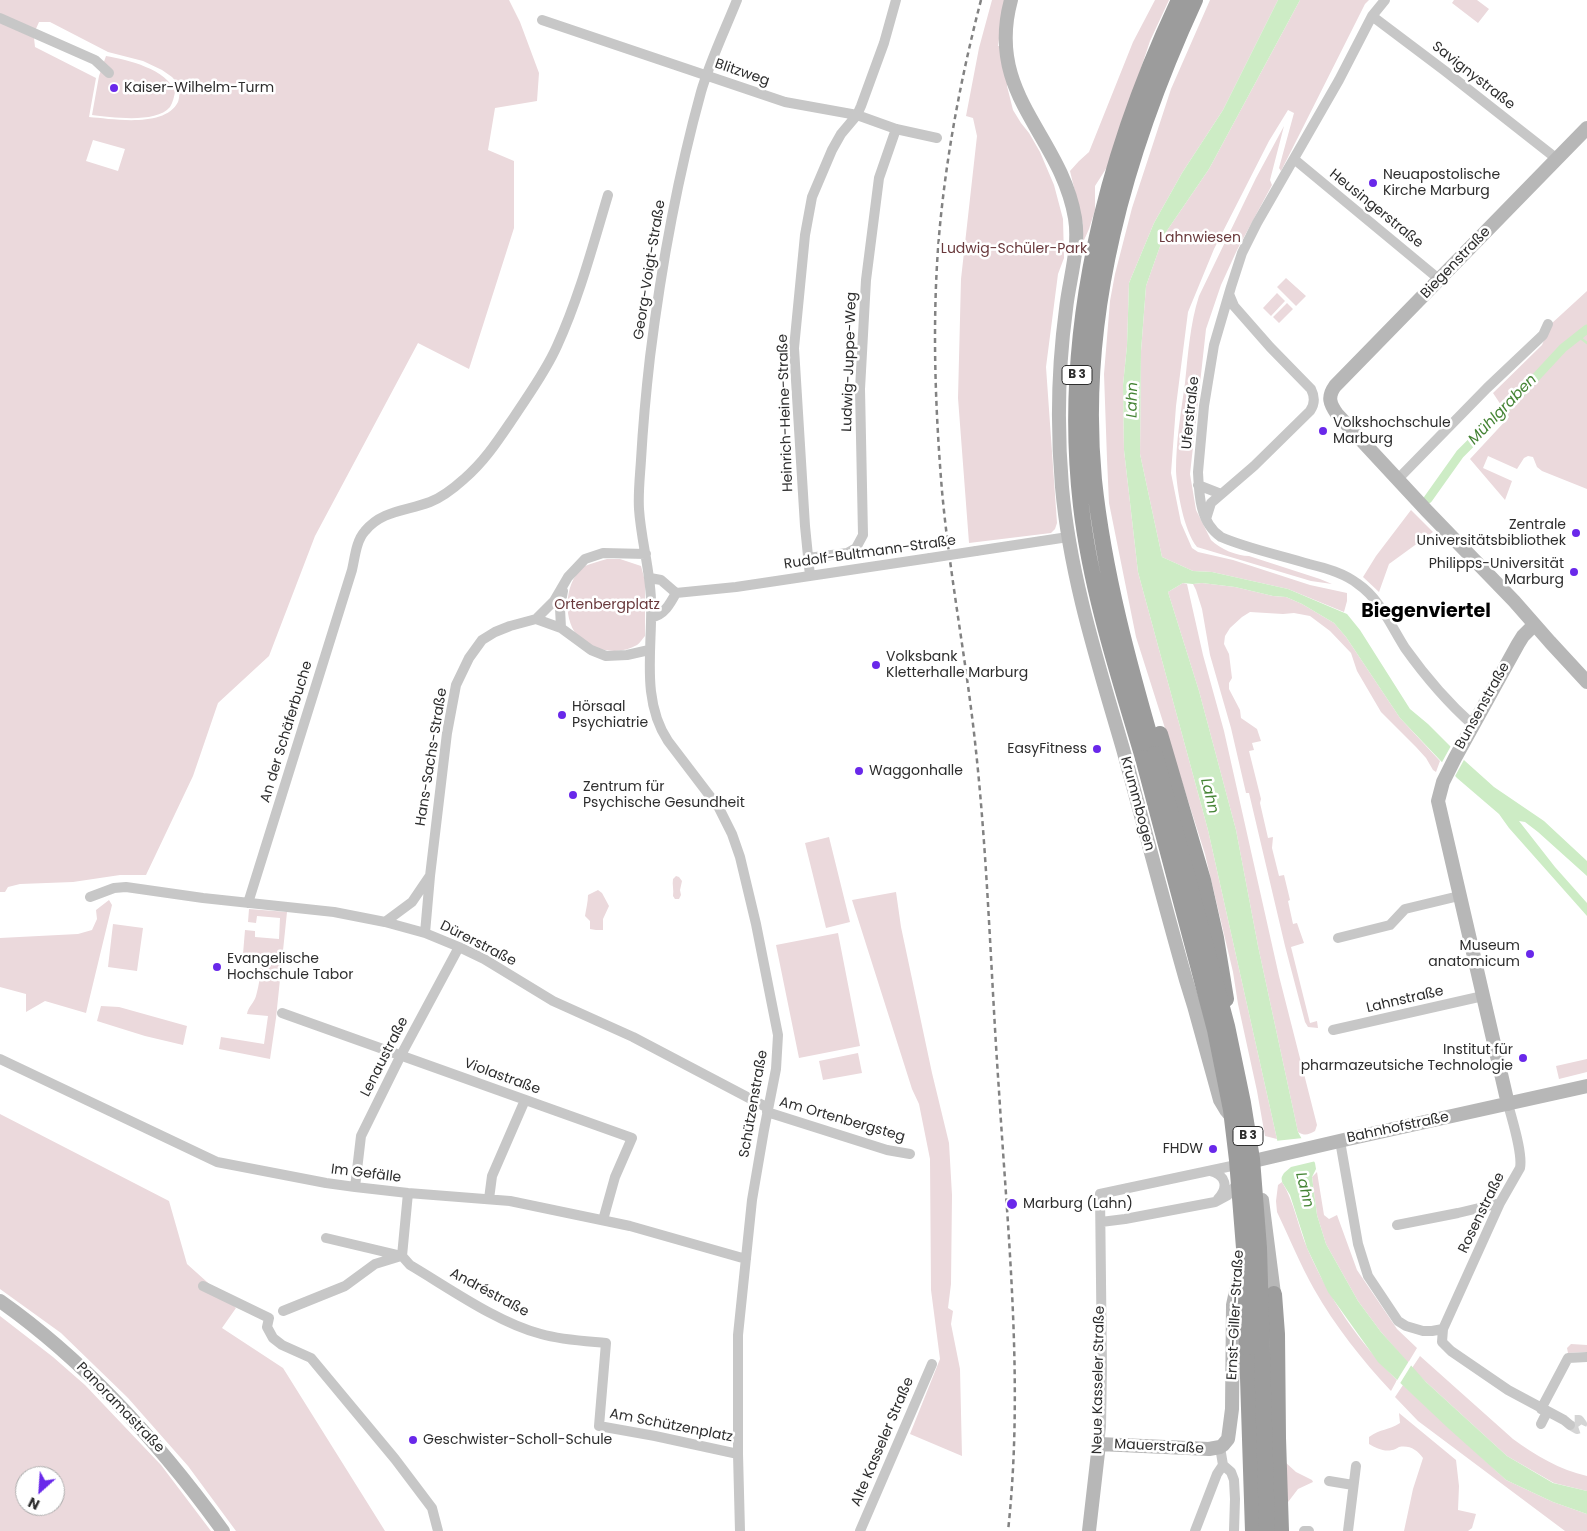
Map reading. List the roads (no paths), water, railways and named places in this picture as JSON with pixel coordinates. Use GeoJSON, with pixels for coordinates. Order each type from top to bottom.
{"type":"FeatureCollection","features":[{"type":"Feature","properties":{"kind":"highway","name":"B 3"},"geometry":{"type":"LineString","coordinates":[[1178,0],[1129,123],[1106,198],[1094,249],[1082,325],[1077,384],[1079,476],[1087,542],[1110,642],[1154,755],[1195,850],[1209,905],[1227,1006],[1241,1110]]}},
{"type":"Feature","properties":{"kind":"highway","name":"B 3"},"geometry":{"type":"LineString","coordinates":[[1195,0],[1161,80],[1131,163],[1118,210],[1102,289],[1096,333],[1091,421],[1094,478],[1102,538],[1117,615],[1227,1026],[1243,1103],[1252,1159],[1259,1248],[1264,1530]]}},
{"type":"Feature","properties":{"kind":"highway","name":"B 3"},"geometry":{"type":"LineString","coordinates":[[1264,1530],[1278,1438],[1277,1334],[1274,1294]]}},
{"type":"Feature","properties":{"kind":"main road","name":"Krummbogen"},"geometry":{"type":"LineString","coordinates":[[1011,0],[1005,32],[1009,70],[1022,102],[1064,181],[1076,225],[1060,376],[1060,456],[1068,537],[1087,622],[1220,1100],[1239,1127],[1254,1161]]}},
{"type":"Feature","properties":{"kind":"main road","name":"Biegenstraße"},"geometry":{"type":"LineString","coordinates":[[1397,480],[1337,414],[1331,406],[1330,395],[1335,386],[1587,128]]}},
{"type":"Feature","properties":{"kind":"main road"},"geometry":{"type":"LineString","coordinates":[[1397,480],[1514,601],[1587,682]]}},
{"type":"Feature","properties":{"kind":"main road","name":"Bunsenstraße"},"geometry":{"type":"LineString","coordinates":[[1459,896],[1438,801],[1439,792],[1463,743],[1518,644],[1534,625]]}},
{"type":"Feature","properties":{"kind":"main road"},"geometry":{"type":"LineString","coordinates":[[1459,896],[1508,1104]]}},
{"type":"Feature","properties":{"kind":"main road","name":"Krummbogen"},"geometry":{"type":"LineString","coordinates":[[1212,1071],[1221,1088],[1241,1110],[1249,1128],[1254,1161]]}},
{"type":"Feature","properties":{"kind":"main road","name":"Bahnhofstraße"},"geometry":{"type":"LineString","coordinates":[[1254,1161],[1587,1086]]}},
{"type":"Feature","properties":{"kind":"main road"},"geometry":{"type":"LineString","coordinates":[[1233,1339],[1239,1329],[1270,1302],[1274,1294],[1254,1161]]}},
{"type":"Feature","properties":{"kind":"main road","name":"Ernst-Giller-Straße"},"geometry":{"type":"LineString","coordinates":[[1220,1447],[1228,1439],[1231,1415],[1234,1296],[1240,1273],[1236,1185],[1244,1168],[1254,1161]]}},
{"type":"Feature","properties":{"kind":"main road","name":"Panoramastraße"},"geometry":{"type":"LineString","coordinates":[[0,1301],[54,1343],[127,1412],[197,1495],[223,1531]]}},
{"type":"Feature","properties":{"kind":"main road","name":"Mauerstraße"},"geometry":{"type":"LineString","coordinates":[[1099,1444],[1202,1450],[1220,1447]]}},
{"type":"Feature","properties":{"kind":"main road","name":"Neue Kasseler Straße"},"geometry":{"type":"LineString","coordinates":[[1089,1531],[1099,1444]]}},
{"type":"Feature","properties":{"kind":"street","name":"Georg-Voigt-Straße"},"geometry":{"type":"LineString","coordinates":[[646,554],[639,509],[640,483],[644,408],[659,283],[676,197],[702,91],[737,0]]}},
{"type":"Feature","properties":{"kind":"street","name":"Heinrich-Heine-Straße"},"geometry":{"type":"LineString","coordinates":[[810,576],[804,526],[794,348],[805,235],[812,198],[828,158],[841,134],[861,106],[884,43],[896,0]]}},
{"type":"Feature","properties":{"kind":"street","name":"Uferstraße"},"geometry":{"type":"LineString","coordinates":[[1385,0],[1372,16],[1339,80],[1257,223],[1242,253],[1222,315],[1210,362],[1198,485],[1201,508],[1215,533],[1221,538],[1325,568],[1359,584],[1381,607],[1405,647],[1433,685],[1473,725]]}},
{"type":"Feature","properties":{"kind":"street","name":"Savignystraße"},"geometry":{"type":"LineString","coordinates":[[1372,16],[1557,159]]}},
{"type":"Feature","properties":{"kind":"street"},"geometry":{"type":"LineString","coordinates":[[0,18],[95,60],[109,74]]}},
{"type":"Feature","properties":{"kind":"street","name":"Blitzweg"},"geometry":{"type":"LineString","coordinates":[[542,20],[785,102],[856,115],[896,129],[937,138]]}},
{"type":"Feature","properties":{"kind":"street","name":"Ludwig-Juppe-Weg"},"geometry":{"type":"LineString","coordinates":[[808,558],[847,554],[856,548],[863,535],[860,390],[866,280],[879,178],[896,129]]}},
{"type":"Feature","properties":{"kind":"street","name":"Heusingerstraße"},"geometry":{"type":"LineString","coordinates":[[1294,159],[1440,280]]}},
{"type":"Feature","properties":{"kind":"street","name":"An der Schäferbuche"},"geometry":{"type":"LineString","coordinates":[[248,903],[361,537],[373,524],[388,514],[429,502],[450,491],[490,452],[531,391],[557,346],[587,266],[608,195]]}},
{"type":"Feature","properties":{"kind":"street"},"geometry":{"type":"LineString","coordinates":[[1206,519],[1211,503],[1254,466],[1310,411],[1314,402],[1311,389],[1234,306],[1229,294]]}},
{"type":"Feature","properties":{"kind":"street"},"geometry":{"type":"LineString","coordinates":[[1222,315],[1233,311],[1242,314]]}},
{"type":"Feature","properties":{"kind":"street"},"geometry":{"type":"LineString","coordinates":[[1397,480],[1487,388],[1544,335],[1548,324]]}},
{"type":"Feature","properties":{"kind":"street"},"geometry":{"type":"LineString","coordinates":[[1198,485],[1221,494]]}},
{"type":"Feature","properties":{"kind":"street","name":"Rudolf-Bultmann-Straße"},"geometry":{"type":"LineString","coordinates":[[676,593],[736,587],[1068,537]]}},
{"type":"Feature","properties":{"kind":"street"},"geometry":{"type":"LineString","coordinates":[[603,553],[646,554],[650,578],[652,617],[648,650],[627,655],[606,656],[591,650],[561,628],[536,619],[554,602],[573,570],[585,559],[603,553]]}},
{"type":"Feature","properties":{"kind":"street"},"geometry":{"type":"LineString","coordinates":[[650,578],[661,580],[676,593],[661,614],[652,617]]}},
{"type":"Feature","properties":{"kind":"street"},"geometry":{"type":"LineString","coordinates":[[561,628],[560,608],[563,588]]}},
{"type":"Feature","properties":{"kind":"street","name":"Hans-Sachs-Straße"},"geometry":{"type":"LineString","coordinates":[[425,933],[447,734],[456,686],[469,658],[482,640],[510,626],[536,619]]}},
{"type":"Feature","properties":{"kind":"street","name":"Schützenstraße"},"geometry":{"type":"LineString","coordinates":[[648,650],[649,679],[653,704],[663,733],[719,808],[728,824],[740,857],[756,924],[776,1025],[778,1058],[752,1200],[738,1348],[740,1531]]}},
{"type":"Feature","properties":{"kind":"street","name":"Hans-Sachs-Straße"},"geometry":{"type":"LineString","coordinates":[[385,922],[412,902],[430,876]]}},
{"type":"Feature","properties":{"kind":"street","name":"Dürerstraße"},"geometry":{"type":"LineString","coordinates":[[90,897],[114,888],[126,887],[334,912],[385,922],[425,933],[484,959],[553,1001],[641,1041],[768,1110]]}},
{"type":"Feature","properties":{"kind":"street"},"geometry":{"type":"LineString","coordinates":[[1338,938],[1390,925],[1405,909],[1459,896]]}},
{"type":"Feature","properties":{"kind":"street","name":"Lenaustraße"},"geometry":{"type":"LineString","coordinates":[[355,1187],[361,1136],[401,1055],[459,947]]}},
{"type":"Feature","properties":{"kind":"street","name":"Lahnstraße"},"geometry":{"type":"LineString","coordinates":[[1333,1030],[1483,996]]}},
{"type":"Feature","properties":{"kind":"street","name":"Violastraße"},"geometry":{"type":"LineString","coordinates":[[282,1013],[632,1138],[615,1177],[603,1220]]}},
{"type":"Feature","properties":{"kind":"street","name":"Im Gefälle"},"geometry":{"type":"LineString","coordinates":[[0,1059],[217,1162],[355,1187],[510,1201],[603,1220],[746,1259]]}},
{"type":"Feature","properties":{"kind":"street"},"geometry":{"type":"LineString","coordinates":[[489,1199],[492,1176],[526,1100]]}},
{"type":"Feature","properties":{"kind":"street","name":"Rosenstraße"},"geometry":{"type":"LineString","coordinates":[[1443,1329],[1500,1203],[1521,1164],[1508,1104]]}},
{"type":"Feature","properties":{"kind":"street","name":"Am Ortenbergsteg"},"geometry":{"type":"LineString","coordinates":[[768,1110],[878,1147],[910,1154]]}},
{"type":"Feature","properties":{"kind":"street"},"geometry":{"type":"LineString","coordinates":[[1336,1142],[1358,1244],[1368,1276],[1398,1321],[1406,1326],[1423,1331],[1432,1332],[1443,1329],[1442,1342],[1451,1351],[1508,1390],[1569,1422]]}},
{"type":"Feature","properties":{"kind":"street","name":"Bahnhofstraße"},"geometry":{"type":"LineString","coordinates":[[1101,1258],[1100,1194],[1254,1161]]}},
{"type":"Feature","properties":{"kind":"street"},"geometry":{"type":"LineString","coordinates":[[1209,1171],[1219,1174],[1224,1180],[1224,1191],[1215,1202]]}},
{"type":"Feature","properties":{"kind":"street"},"geometry":{"type":"LineString","coordinates":[[1101,1222],[1215,1202],[1228,1195],[1236,1185]]}},
{"type":"Feature","properties":{"kind":"street"},"geometry":{"type":"LineString","coordinates":[[283,1311],[344,1286],[375,1264],[402,1256],[408,1193]]}},
{"type":"Feature","properties":{"kind":"street"},"geometry":{"type":"LineString","coordinates":[[1396,1225],[1500,1203]]}},
{"type":"Feature","properties":{"kind":"street","name":"Andréstraße"},"geometry":{"type":"LineString","coordinates":[[326,1238],[402,1256],[410,1265],[518,1327],[563,1339],[606,1343],[599,1426]]}},
{"type":"Feature","properties":{"kind":"street","name":"Neue Kasseler Straße"},"geometry":{"type":"LineString","coordinates":[[1099,1444],[1102,1368],[1101,1258]]}},
{"type":"Feature","properties":{"kind":"street"},"geometry":{"type":"LineString","coordinates":[[203,1286],[268,1318],[267,1327],[273,1338],[282,1346],[311,1358],[432,1508],[438,1531]]}},
{"type":"Feature","properties":{"kind":"street"},"geometry":{"type":"LineString","coordinates":[[1541,1424],[1544,1410],[1568,1358],[1587,1357]]}},
{"type":"Feature","properties":{"kind":"street","name":"Alte Kasseler Straße"},"geometry":{"type":"LineString","coordinates":[[860,1531],[932,1364]]}},
{"type":"Feature","properties":{"kind":"street","name":"Am Schützenplatz"},"geometry":{"type":"LineString","coordinates":[[599,1426],[738,1454]]}},
{"type":"Feature","properties":{"kind":"street"},"geometry":{"type":"LineString","coordinates":[[1220,1447],[1224,1464],[1231,1472],[1234,1480],[1234,1531]]}},
{"type":"Feature","properties":{"kind":"street"},"geometry":{"type":"LineString","coordinates":[[1195,1531],[1217,1474],[1224,1464]]}},
{"type":"Feature","properties":{"kind":"street"},"geometry":{"type":"LineString","coordinates":[[1348,1531],[1356,1466]]}},
{"type":"Feature","properties":{"kind":"street"},"geometry":{"type":"LineString","coordinates":[[1329,1481],[1353,1485]]}},
{"type":"Feature","properties":{"kind":"street"},"geometry":{"type":"LineString","coordinates":[[1304,1531],[1309,1531]]}},
{"type":"Feature","properties":{"kind":"water","name":"Lahn"},"geometry":{"type":"Polygon","coordinates":[[[1278,0],[1300,0],[1209,169],[1164,235],[1146,286],[1141,351],[1140,454],[1162,557],[1193,571],[1212,572],[1288,589],[1347,614],[1360,630],[1410,709],[1494,787],[1544,821],[1587,861],[1587,876],[1538,832],[1525,822],[1519,821],[1555,867],[1587,903],[1587,916],[1509,828],[1499,814],[1457,778],[1400,718],[1346,637],[1334,623],[1286,597],[1273,596],[1235,587],[1183,583],[1168,592],[1199,691],[1236,830],[1258,946],[1298,1132],[1315,1163],[1316,1169],[1312,1177],[1317,1215],[1326,1244],[1358,1301],[1381,1332],[1426,1382],[1507,1456],[1553,1483],[1587,1491],[1587,1514],[1553,1502],[1506,1480],[1378,1362],[1328,1292],[1307,1248],[1290,1195],[1282,1182],[1277,1139],[1208,830],[1138,572],[1124,450],[1123,385],[1127,346],[1129,283],[1154,223],[1182,173],[1223,110],[1278,0]]]}},
{"type":"Feature","properties":{"kind":"waterway","name":"Mühlgraben"},"geometry":{"type":"LineString","coordinates":[[1428,499],[1460,454],[1563,348],[1587,329]]}},
{"type":"Feature","properties":{"kind":"waterway"},"geometry":{"type":"LineString","coordinates":[[1578,336],[1587,343]]}},
{"type":"Feature","properties":{"kind":"tunnel"},"geometry":{"type":"LineString","coordinates":[[1570,1425],[1577,1429],[1582,1424],[1579,1420],[1572,1420]]}},
{"type":"Feature","properties":{"kind":"railway"},"geometry":{"type":"LineString","coordinates":[[981,0],[961,87],[946,176],[937,268],[935,363],[945,524],[972,718],[980,793],[1010,1256],[1015,1366],[1015,1421],[1008,1531]]}},
{"type":"Feature","properties":{"kind":"place","name":"Kaiser-Wilhelm-Turm"},"geometry":{"type":"Point","coordinates":[114,88]}},
{"type":"Feature","properties":{"kind":"place","name":"Neuapostolische Kirche Marburg"},"geometry":{"type":"Point","coordinates":[1373,183]}},
{"type":"Feature","properties":{"kind":"place","name":"Volkshochschule Marburg"},"geometry":{"type":"Point","coordinates":[1323,431]}},
{"type":"Feature","properties":{"kind":"place","name":"Zentrale Universitätsbibliothek"},"geometry":{"type":"Point","coordinates":[1576,533]}},
{"type":"Feature","properties":{"kind":"place","name":"Philipps-Universität Marburg"},"geometry":{"type":"Point","coordinates":[1574,572]}},
{"type":"Feature","properties":{"kind":"place","name":"Volksbank Kletterhalle Marburg"},"geometry":{"type":"Point","coordinates":[876,665]}},
{"type":"Feature","properties":{"kind":"place","name":"Hörsaal Psychiatrie"},"geometry":{"type":"Point","coordinates":[562,715]}},
{"type":"Feature","properties":{"kind":"place","name":"EasyFitness"},"geometry":{"type":"Point","coordinates":[1097,749]}},
{"type":"Feature","properties":{"kind":"place","name":"Waggonhalle"},"geometry":{"type":"Point","coordinates":[859,771]}},
{"type":"Feature","properties":{"kind":"place","name":"Zentrum für Psychische Gesundheit"},"geometry":{"type":"Point","coordinates":[573,795]}},
{"type":"Feature","properties":{"kind":"place","name":"Museum anatomicum"},"geometry":{"type":"Point","coordinates":[1530,954]}},
{"type":"Feature","properties":{"kind":"place","name":"Evangelische Hochschule Tabor"},"geometry":{"type":"Point","coordinates":[217,967]}},
{"type":"Feature","properties":{"kind":"place","name":"Institut für pharmazeutsiche Technologie"},"geometry":{"type":"Point","coordinates":[1523,1058]}},
{"type":"Feature","properties":{"kind":"place","name":"FHDW"},"geometry":{"type":"Point","coordinates":[1213,1149]}},
{"type":"Feature","properties":{"kind":"place","name":"Marburg (Lahn)"},"geometry":{"type":"Point","coordinates":[1012,1204]}},
{"type":"Feature","properties":{"kind":"place","name":"Geschwister-Scholl-Schule"},"geometry":{"type":"Point","coordinates":[413,1440]}},
{"type":"Feature","properties":{"kind":"district","name":"Biegenviertel"},"geometry":{"type":"Point","coordinates":[1426,612]}},
{"type":"Feature","properties":{"kind":"park label","name":"Lahnwiesen"},"geometry":{"type":"Point","coordinates":[1200,238]}},
{"type":"Feature","properties":{"kind":"park label","name":"Ludwig-Schüler-Park"},"geometry":{"type":"Point","coordinates":[1014,249]}},
{"type":"Feature","properties":{"kind":"park label","name":"Ortenbergplatz"},"geometry":{"type":"Point","coordinates":[607,605]}}]}
